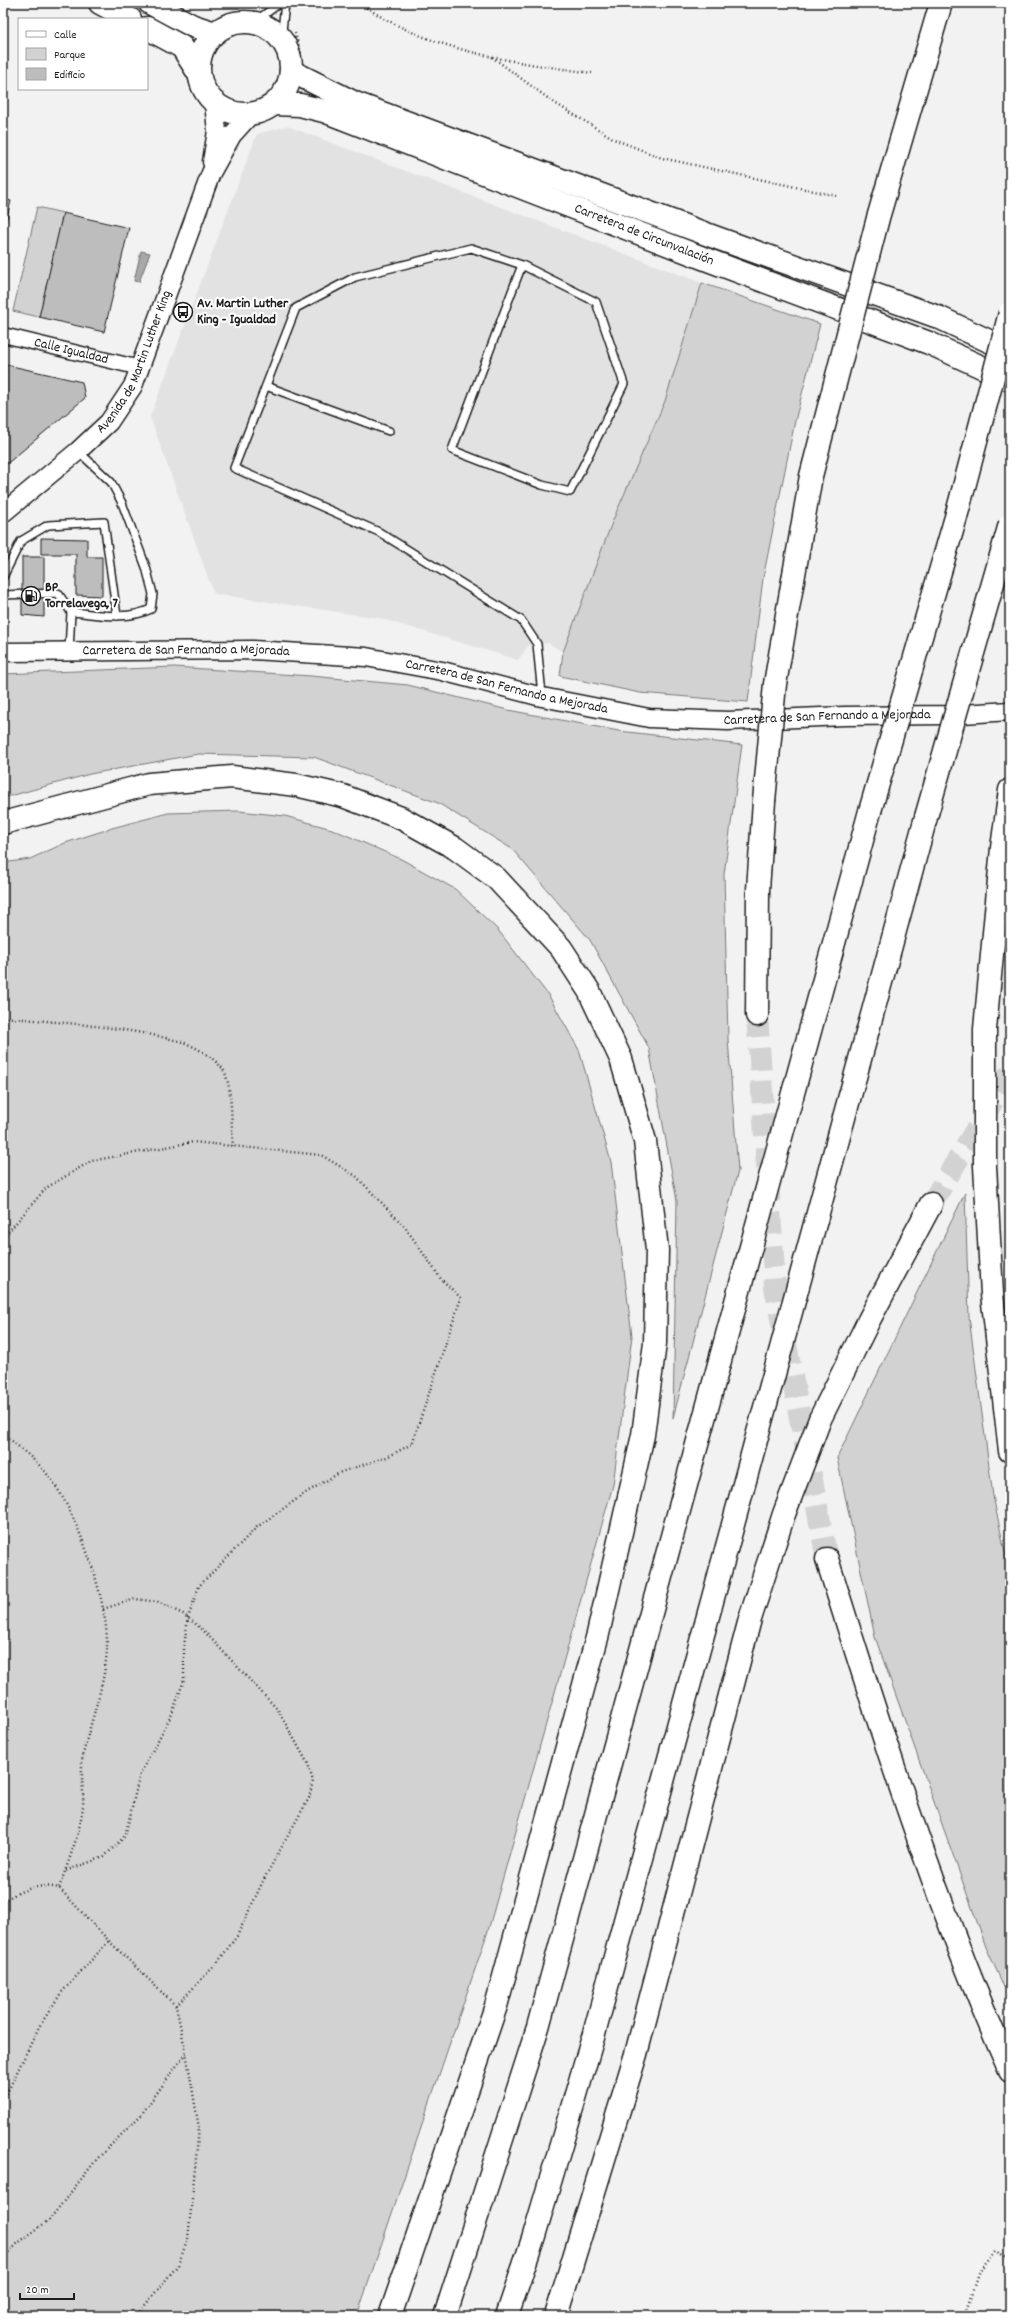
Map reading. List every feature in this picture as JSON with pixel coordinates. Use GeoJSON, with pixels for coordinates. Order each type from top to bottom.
{"type":"FeatureCollection","features":[{"type":"Feature","properties":{"kind":"main road"},"geometry":{"type":"LineString","coordinates":[[100,3],[128,18]]}},
{"type":"Feature","properties":{"kind":"main road"},"geometry":{"type":"LineString","coordinates":[[150,3],[193,26],[215,33]]}},
{"type":"Feature","properties":{"kind":"main road"},"geometry":{"type":"LineString","coordinates":[[757,1015],[758,890],[764,801],[775,684],[811,476],[878,218],[941,3]]}},
{"type":"Feature","properties":{"kind":"main road"},"geometry":{"type":"LineString","coordinates":[[148,29],[182,47],[199,74],[202,86],[214,103],[232,113],[251,114],[274,104],[286,90],[291,71],[287,49],[281,40],[264,26],[245,22],[233,24],[215,33],[202,52],[199,74]]}},
{"type":"Feature","properties":{"kind":"main road","name":"Carretera de Circunvalación"},"geometry":{"type":"LineString","coordinates":[[291,71],[355,103],[717,238],[938,317],[1010,351]]}},
{"type":"Feature","properties":{"kind":"main road","name":"Carretera de Circunvalación"},"geometry":{"type":"LineString","coordinates":[[274,104],[300,105],[324,111],[686,252],[929,343],[1010,380]]}},
{"type":"Feature","properties":{"kind":"main road"},"geometry":{"type":"LineString","coordinates":[[445,2316],[538,2027],[870,811],[956,517],[1010,313]]}},
{"type":"Feature","properties":{"kind":"main road"},"geometry":{"type":"LineString","coordinates":[[508,2316],[533,2239],[594,2034],[926,817],[1010,524]]}},
{"type":"Feature","properties":{"kind":"main road"},"geometry":{"type":"LineString","coordinates":[[3,823],[149,784],[232,777],[296,785],[343,796],[401,818],[454,848],[496,878],[561,948],[588,991],[620,1059],[646,1141],[657,1250],[655,1343],[643,1435],[598,1634],[496,2006],[390,2316]]}},
{"type":"Feature","properties":{"kind":"main road"},"geometry":{"type":"LineString","coordinates":[[1010,790],[1002,848],[985,1029],[985,1166],[992,1294],[1010,1451]]}},
{"type":"Feature","properties":{"kind":"main road"},"geometry":{"type":"LineString","coordinates":[[556,2316],[636,2054],[750,1619],[784,1514],[820,1419],[868,1320],[931,1204]]}},
{"type":"Feature","properties":{"kind":"main road"},"geometry":{"type":"LineString","coordinates":[[827,1559],[880,1728],[934,1888],[1010,2071]]}},
{"type":"Feature","properties":{"kind":"street"},"geometry":{"type":"LineString","coordinates":[[211,173],[217,131],[214,103]]}},
{"type":"Feature","properties":{"kind":"street"},"geometry":{"type":"LineString","coordinates":[[211,173],[232,135],[251,114]]}},
{"type":"Feature","properties":{"kind":"street","name":"Avenida de Martin Luther King"},"geometry":{"type":"LineString","coordinates":[[3,513],[78,451],[109,422],[133,386],[211,173]]}},
{"type":"Feature","properties":{"kind":"street","name":"Calle Igualdad"},"geometry":{"type":"LineString","coordinates":[[3,335],[140,368]]}},
{"type":"Feature","properties":{"kind":"street","name":"Carretera de San Fernando a Mejorada"},"geometry":{"type":"LineString","coordinates":[[3,652],[253,650],[366,657],[442,671],[542,698],[649,718],[728,721],[844,716],[947,715],[1010,711]]}},
{"type":"Feature","properties":{"kind":"lane"},"geometry":{"type":"LineString","coordinates":[[245,22],[261,17],[280,3]]}},
{"type":"Feature","properties":{"kind":"lane"},"geometry":{"type":"LineString","coordinates":[[281,40],[285,3]]}},
{"type":"Feature","properties":{"kind":"lane"},"geometry":{"type":"LineString","coordinates":[[522,265],[452,450],[542,485],[570,492],[624,384],[596,302],[522,265],[471,248],[355,276],[296,308],[234,468],[379,532],[521,620],[538,644],[542,698]]}},
{"type":"Feature","properties":{"kind":"lane"},"geometry":{"type":"LineString","coordinates":[[266,386],[389,431]]}},
{"type":"Feature","properties":{"kind":"lane"},"geometry":{"type":"LineString","coordinates":[[71,612],[117,616],[138,616],[151,609],[153,594],[146,567],[122,503],[111,482],[78,451]]}},
{"type":"Feature","properties":{"kind":"lane"},"geometry":{"type":"LineString","coordinates":[[3,577],[21,541],[48,525],[104,522],[117,616]]}},
{"type":"Feature","properties":{"kind":"lane"},"geometry":{"type":"LineString","coordinates":[[3,595],[58,593],[71,612],[68,651]]}},
{"type":"Feature","properties":{"kind":"path"},"geometry":{"type":"LineString","coordinates":[[360,3],[379,16],[449,47],[515,62],[592,73]]}},
{"type":"Feature","properties":{"kind":"path"},"geometry":{"type":"LineString","coordinates":[[492,57],[553,102],[616,140],[662,158],[837,196]]}},
{"type":"Feature","properties":{"kind":"path"},"geometry":{"type":"LineString","coordinates":[[3,1017],[88,1025],[183,1042],[207,1054],[223,1069],[230,1088],[233,1146]]}},
{"type":"Feature","properties":{"kind":"path"},"geometry":{"type":"LineString","coordinates":[[3,1238],[46,1188],[90,1162],[193,1142],[321,1155],[356,1176],[405,1227],[441,1279],[461,1298],[412,1444],[387,1457],[341,1472],[307,1492],[257,1527],[199,1586],[188,1618],[184,1646],[184,1680],[172,1714],[140,1774],[125,1836],[104,1857],[65,1871]]}},
{"type":"Feature","properties":{"kind":"path"},"geometry":{"type":"LineString","coordinates":[[3,1433],[47,1474],[71,1511],[91,1563],[103,1609],[108,1643],[101,1686],[83,1757],[82,1807],[59,1888]]}},
{"type":"Feature","properties":{"kind":"path"},"geometry":{"type":"LineString","coordinates":[[103,1609],[135,1599],[158,1602],[188,1618],[203,1630],[230,1662],[278,1710],[308,1764],[313,1781],[308,1798],[266,1877],[237,1936],[217,1963],[176,2006]]}},
{"type":"Feature","properties":{"kind":"path"},"geometry":{"type":"LineString","coordinates":[[3,1901],[27,1888],[49,1886],[59,1888],[109,1941],[176,2006],[186,2052],[199,2128],[188,2239],[178,2265],[136,2316]]}},
{"type":"Feature","properties":{"kind":"path"},"geometry":{"type":"LineString","coordinates":[[3,2102],[39,2027],[61,1993],[109,1941]]}},
{"type":"Feature","properties":{"kind":"path"},"geometry":{"type":"LineString","coordinates":[[3,2259],[18,2243],[49,2220],[97,2159],[141,2115],[186,2052]]}},
{"type":"Feature","properties":{"kind":"path"},"geometry":{"type":"LineString","coordinates":[[965,2316],[980,2271],[996,2251],[1010,2258]]}},
{"type":"Feature","properties":{"kind":"shaded area"},"geometry":{"type":"Polygon","coordinates":[[[287,126],[702,283],[665,401],[613,520],[563,652],[548,643],[537,644],[528,646],[518,660],[379,618],[214,594],[150,417],[257,134],[287,126]]]}},
{"type":"Feature","properties":{"kind":"shaded area"},"geometry":{"type":"Polygon","coordinates":[[[141,251],[150,253],[139,282],[134,281],[141,251]]]}},
{"type":"Feature","properties":{"kind":"green space"},"geometry":{"type":"Polygon","coordinates":[[[37,207],[63,213],[39,317],[13,311],[37,207]]]}},
{"type":"Feature","properties":{"kind":"green space"},"geometry":{"type":"Polygon","coordinates":[[[702,283],[820,324],[795,421],[763,578],[748,702],[640,693],[560,676],[563,652],[613,520],[665,401],[702,283]]]}},
{"type":"Feature","properties":{"kind":"green space"},"geometry":{"type":"Polygon","coordinates":[[[174,667],[311,676],[408,685],[508,710],[619,731],[742,745],[724,874],[728,1039],[738,1171],[673,1418],[677,1201],[649,1048],[590,940],[512,849],[438,803],[314,757],[198,754],[90,774],[3,798],[3,674],[174,667]]]}},
{"type":"Feature","properties":{"kind":"green space"},"geometry":{"type":"Polygon","coordinates":[[[239,811],[285,816],[332,829],[401,859],[455,889],[498,930],[549,996],[579,1050],[611,1162],[632,1336],[613,1485],[488,1931],[357,2316],[3,2316],[3,863],[30,859],[65,843],[112,828],[168,813],[239,811]]]}},
{"type":"Feature","properties":{"kind":"green space"},"geometry":{"type":"Polygon","coordinates":[[[965,1193],[969,1317],[993,1496],[1010,1575],[1010,2000],[986,1947],[875,1637],[837,1458],[965,1193]]]}},
{"type":"Feature","properties":{"kind":"building"},"geometry":{"type":"Polygon","coordinates":[[[3,199],[11,201],[3,234],[3,199]]]}},
{"type":"Feature","properties":{"kind":"building"},"geometry":{"type":"Polygon","coordinates":[[[63,213],[129,228],[104,332],[39,317],[63,213]]]}},
{"type":"Feature","properties":{"kind":"building"},"geometry":{"type":"Polygon","coordinates":[[[3,364],[82,382],[85,398],[3,467],[3,364]]]}},
{"type":"Feature","properties":{"kind":"building"},"geometry":{"type":"Polygon","coordinates":[[[41,538],[87,539],[87,557],[102,557],[102,596],[76,595],[76,554],[41,554],[41,538]]]}},
{"type":"Feature","properties":{"kind":"building"},"geometry":{"type":"Polygon","coordinates":[[[22,557],[44,557],[44,617],[22,615],[22,557]]]}},
{"type":"Feature","properties":{"kind":"tunnel"},"geometry":{"type":"LineString","coordinates":[[757,1015],[775,1287],[827,1559]]}},
{"type":"Feature","properties":{"kind":"tunnel"},"geometry":{"type":"LineString","coordinates":[[931,1204],[1010,1073]]}},
{"type":"Feature","properties":{"kind":"place","name":"Av. Martin Luther King - Igualdad"},"geometry":{"type":"Point","coordinates":[183,312]}},
{"type":"Feature","properties":{"kind":"place","name":"BP Torrelavega, 7"},"geometry":{"type":"Point","coordinates":[31,596]}}]}
